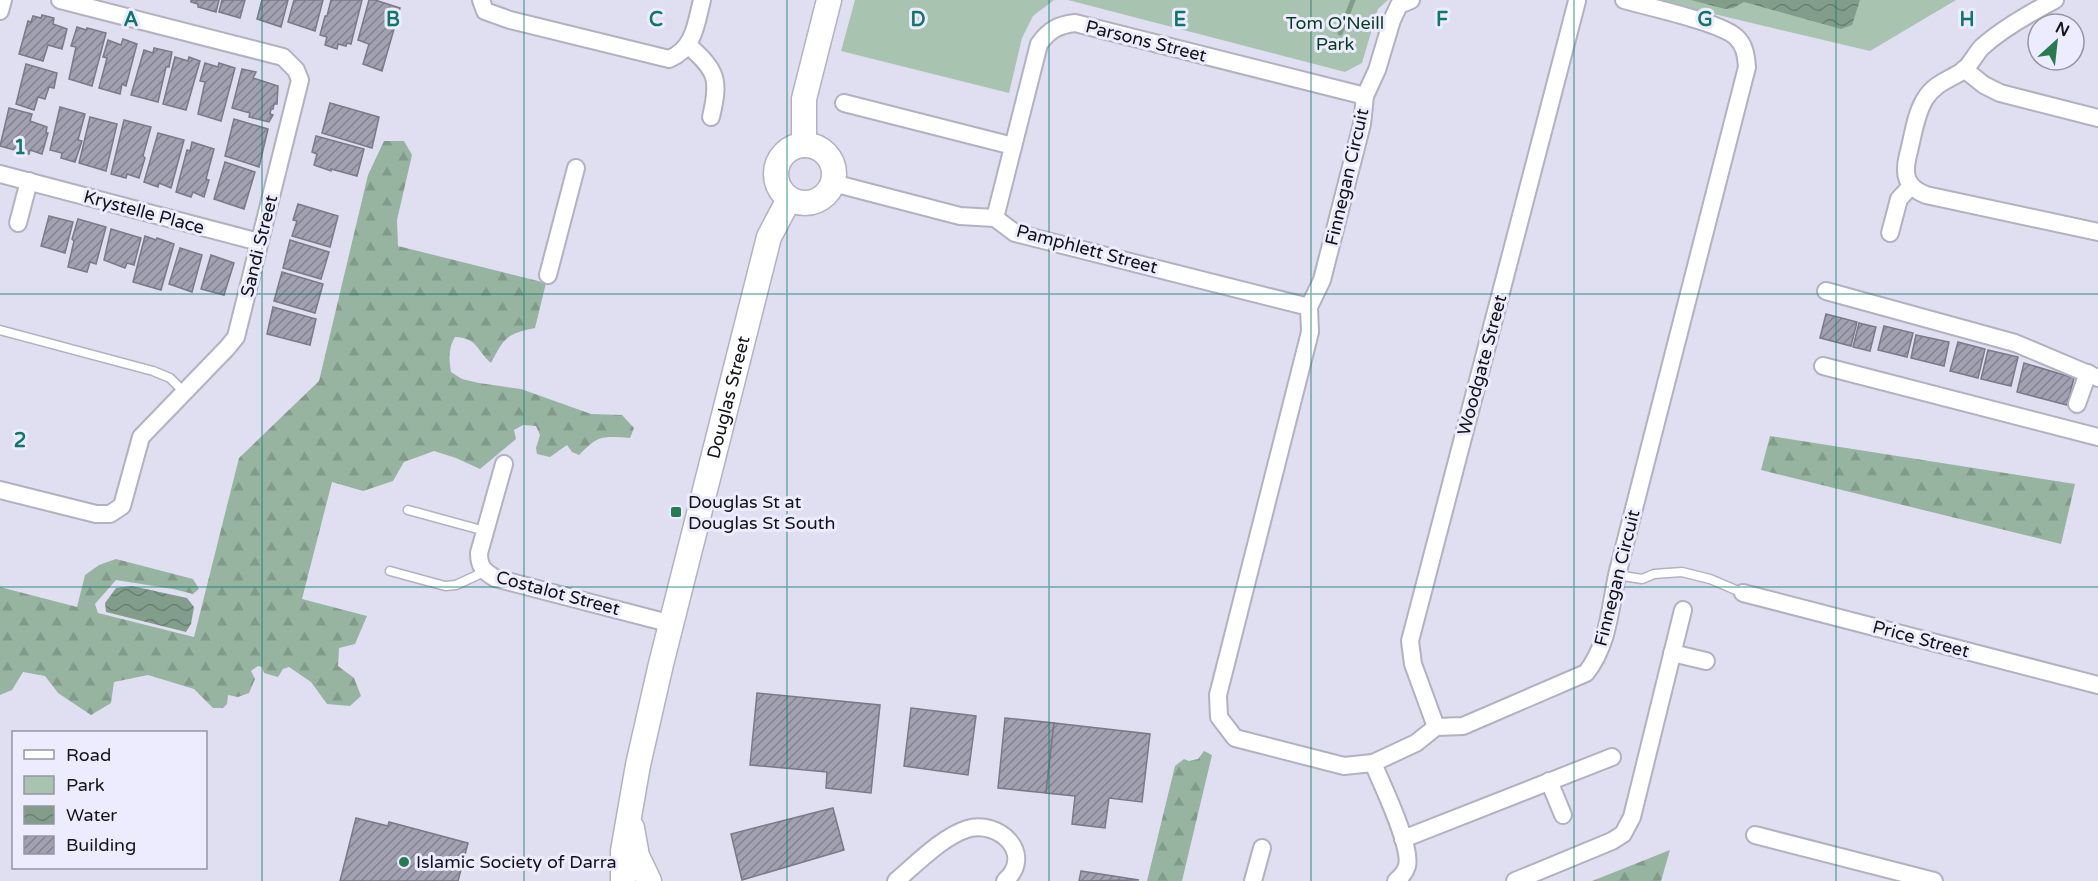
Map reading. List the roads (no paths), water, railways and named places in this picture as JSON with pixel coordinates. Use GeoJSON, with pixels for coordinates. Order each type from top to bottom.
{"type":"FeatureCollection","features":[{"type":"Feature","properties":{"kind":"main road"},"geometry":{"type":"LineString","coordinates":[[804,144],[804,99],[829,0]]}},
{"type":"Feature","properties":{"kind":"main road"},"geometry":{"type":"LineString","coordinates":[[804,144],[815,146],[828,156],[834,171],[833,183],[826,194],[815,201],[801,203],[789,199],[779,188],[775,173],[776,166],[784,153],[804,144]]}},
{"type":"Feature","properties":{"kind":"main road","name":"Douglas Street"},"geometry":{"type":"LineString","coordinates":[[622,881],[623,851],[638,765],[672,624],[769,237],[789,199]]}},
{"type":"Feature","properties":{"kind":"main road","name":"Douglas Street"},"geometry":{"type":"LineString","coordinates":[[630,814],[637,856],[649,881]]}},
{"type":"Feature","properties":{"kind":"street"},"geometry":{"type":"LineString","coordinates":[[0,10],[3,0]]}},
{"type":"Feature","properties":{"kind":"street","name":"Sandi Street"},"geometry":{"type":"LineString","coordinates":[[0,490],[96,514],[110,514],[122,506],[141,437],[236,337],[300,80],[296,70],[283,57],[60,0]]}},
{"type":"Feature","properties":{"kind":"street"},"geometry":{"type":"LineString","coordinates":[[481,0],[485,11],[510,20],[669,59],[681,54],[688,45],[702,0]]}},
{"type":"Feature","properties":{"kind":"street","name":"Finnegan Circuit"},"geometry":{"type":"LineString","coordinates":[[1410,0],[1399,5],[1392,20],[1377,70],[1365,96],[1362,124],[1322,280],[1309,307],[1310,332],[1218,695],[1218,717],[1235,738],[1344,766],[1373,763],[1416,743],[1436,727],[1463,726],[1586,673],[1595,662],[1603,644],[1617,575],[1747,67],[1745,50],[1736,37],[1720,28],[1624,0]]}},
{"type":"Feature","properties":{"kind":"street","name":"Woodgate Street"},"geometry":{"type":"LineString","coordinates":[[1436,727],[1413,664],[1410,641],[1577,0]]}},
{"type":"Feature","properties":{"kind":"street"},"geometry":{"type":"LineString","coordinates":[[2055,0],[1984,45],[1964,69],[1934,88],[1921,106],[1905,166],[1905,177],[1911,186],[1926,195],[2098,232]]}},
{"type":"Feature","properties":{"kind":"street","name":"Parsons Street"},"geometry":{"type":"LineString","coordinates":[[994,218],[1039,44],[1047,32],[1062,24],[1075,23],[1365,96]]}},
{"type":"Feature","properties":{"kind":"street"},"geometry":{"type":"LineString","coordinates":[[688,45],[704,60],[716,80],[717,92],[711,117]]}},
{"type":"Feature","properties":{"kind":"street"},"geometry":{"type":"LineString","coordinates":[[1964,69],[1984,85],[2000,93],[2098,118]]}},
{"type":"Feature","properties":{"kind":"street"},"geometry":{"type":"LineString","coordinates":[[844,103],[1013,146]]}},
{"type":"Feature","properties":{"kind":"street"},"geometry":{"type":"LineString","coordinates":[[548,275],[576,168]]}},
{"type":"Feature","properties":{"kind":"street","name":"Krystelle Place"},"geometry":{"type":"LineString","coordinates":[[0,174],[259,242]]}},
{"type":"Feature","properties":{"kind":"street"},"geometry":{"type":"LineString","coordinates":[[18,223],[29,181]]}},
{"type":"Feature","properties":{"kind":"street","name":"Pamphlett Street"},"geometry":{"type":"LineString","coordinates":[[833,183],[960,216],[994,218],[1015,233],[1309,307]]}},
{"type":"Feature","properties":{"kind":"street"},"geometry":{"type":"LineString","coordinates":[[1890,233],[1899,199],[1911,186]]}},
{"type":"Feature","properties":{"kind":"street"},"geometry":{"type":"LineString","coordinates":[[1826,291],[2015,343],[2093,375],[2078,404]]}},
{"type":"Feature","properties":{"kind":"street"},"geometry":{"type":"LineString","coordinates":[[1823,366],[2098,437]]}},
{"type":"Feature","properties":{"kind":"street","name":"Costalot Street"},"geometry":{"type":"LineString","coordinates":[[504,464],[479,553],[479,562],[484,572],[495,578],[672,624]]}},
{"type":"Feature","properties":{"kind":"street","name":"Price Street"},"geometry":{"type":"LineString","coordinates":[[1743,593],[2098,685]]}},
{"type":"Feature","properties":{"kind":"street"},"geometry":{"type":"LineString","coordinates":[[1515,881],[1612,841],[1628,827],[1683,610]]}},
{"type":"Feature","properties":{"kind":"street"},"geometry":{"type":"LineString","coordinates":[[1672,653],[1706,661]]}},
{"type":"Feature","properties":{"kind":"street"},"geometry":{"type":"LineString","coordinates":[[1403,839],[1612,757]]}},
{"type":"Feature","properties":{"kind":"street"},"geometry":{"type":"LineString","coordinates":[[1373,763],[1407,849],[1404,879]]}},
{"type":"Feature","properties":{"kind":"street"},"geometry":{"type":"LineString","coordinates":[[1549,781],[1563,815]]}},
{"type":"Feature","properties":{"kind":"street"},"geometry":{"type":"LineString","coordinates":[[896,881],[951,836],[968,829],[985,828],[997,831],[1008,838],[1014,849],[1016,864],[1010,877],[1005,881]]}},
{"type":"Feature","properties":{"kind":"street"},"geometry":{"type":"LineString","coordinates":[[1755,835],[1928,880]]}},
{"type":"Feature","properties":{"kind":"street"},"geometry":{"type":"LineString","coordinates":[[1253,881],[1262,848]]}},
{"type":"Feature","properties":{"kind":"lane"},"geometry":{"type":"LineString","coordinates":[[0,330],[153,371],[170,378],[184,392]]}},
{"type":"Feature","properties":{"kind":"lane"},"geometry":{"type":"LineString","coordinates":[[408,510],[485,531]]}},
{"type":"Feature","properties":{"kind":"lane"},"geometry":{"type":"LineString","coordinates":[[390,571],[445,586],[456,585],[484,572]]}},
{"type":"Feature","properties":{"kind":"lane"},"geometry":{"type":"LineString","coordinates":[[1617,575],[1642,579],[1654,574],[1682,572],[1710,579],[1743,593]]}},
{"type":"Feature","properties":{"kind":"water"},"geometry":{"type":"Polygon","coordinates":[[[1691,0],[1860,0],[1852,25],[1841,29],[1744,2],[1733,8],[1725,9],[1691,0]]]}},
{"type":"Feature","properties":{"kind":"water"},"geometry":{"type":"Polygon","coordinates":[[[132,586],[187,598],[194,607],[191,624],[186,632],[106,612],[105,603],[116,588],[132,586]]]}},
{"type":"Feature","properties":{"kind":"waterway"},"geometry":{"type":"LineString","coordinates":[[1340,33],[1353,0]]}},
{"type":"Feature","properties":{"kind":"place","name":"Douglas St at Douglas St South"},"geometry":{"type":"Point","coordinates":[676,512]}},
{"type":"Feature","properties":{"kind":"place","name":"Islamic Society of Darra"},"geometry":{"type":"Point","coordinates":[404,862]}},
{"type":"Feature","properties":{"kind":"park label","name":"Tom O'Neill Park"},"geometry":{"type":"Point","coordinates":[1335,33]}}]}
